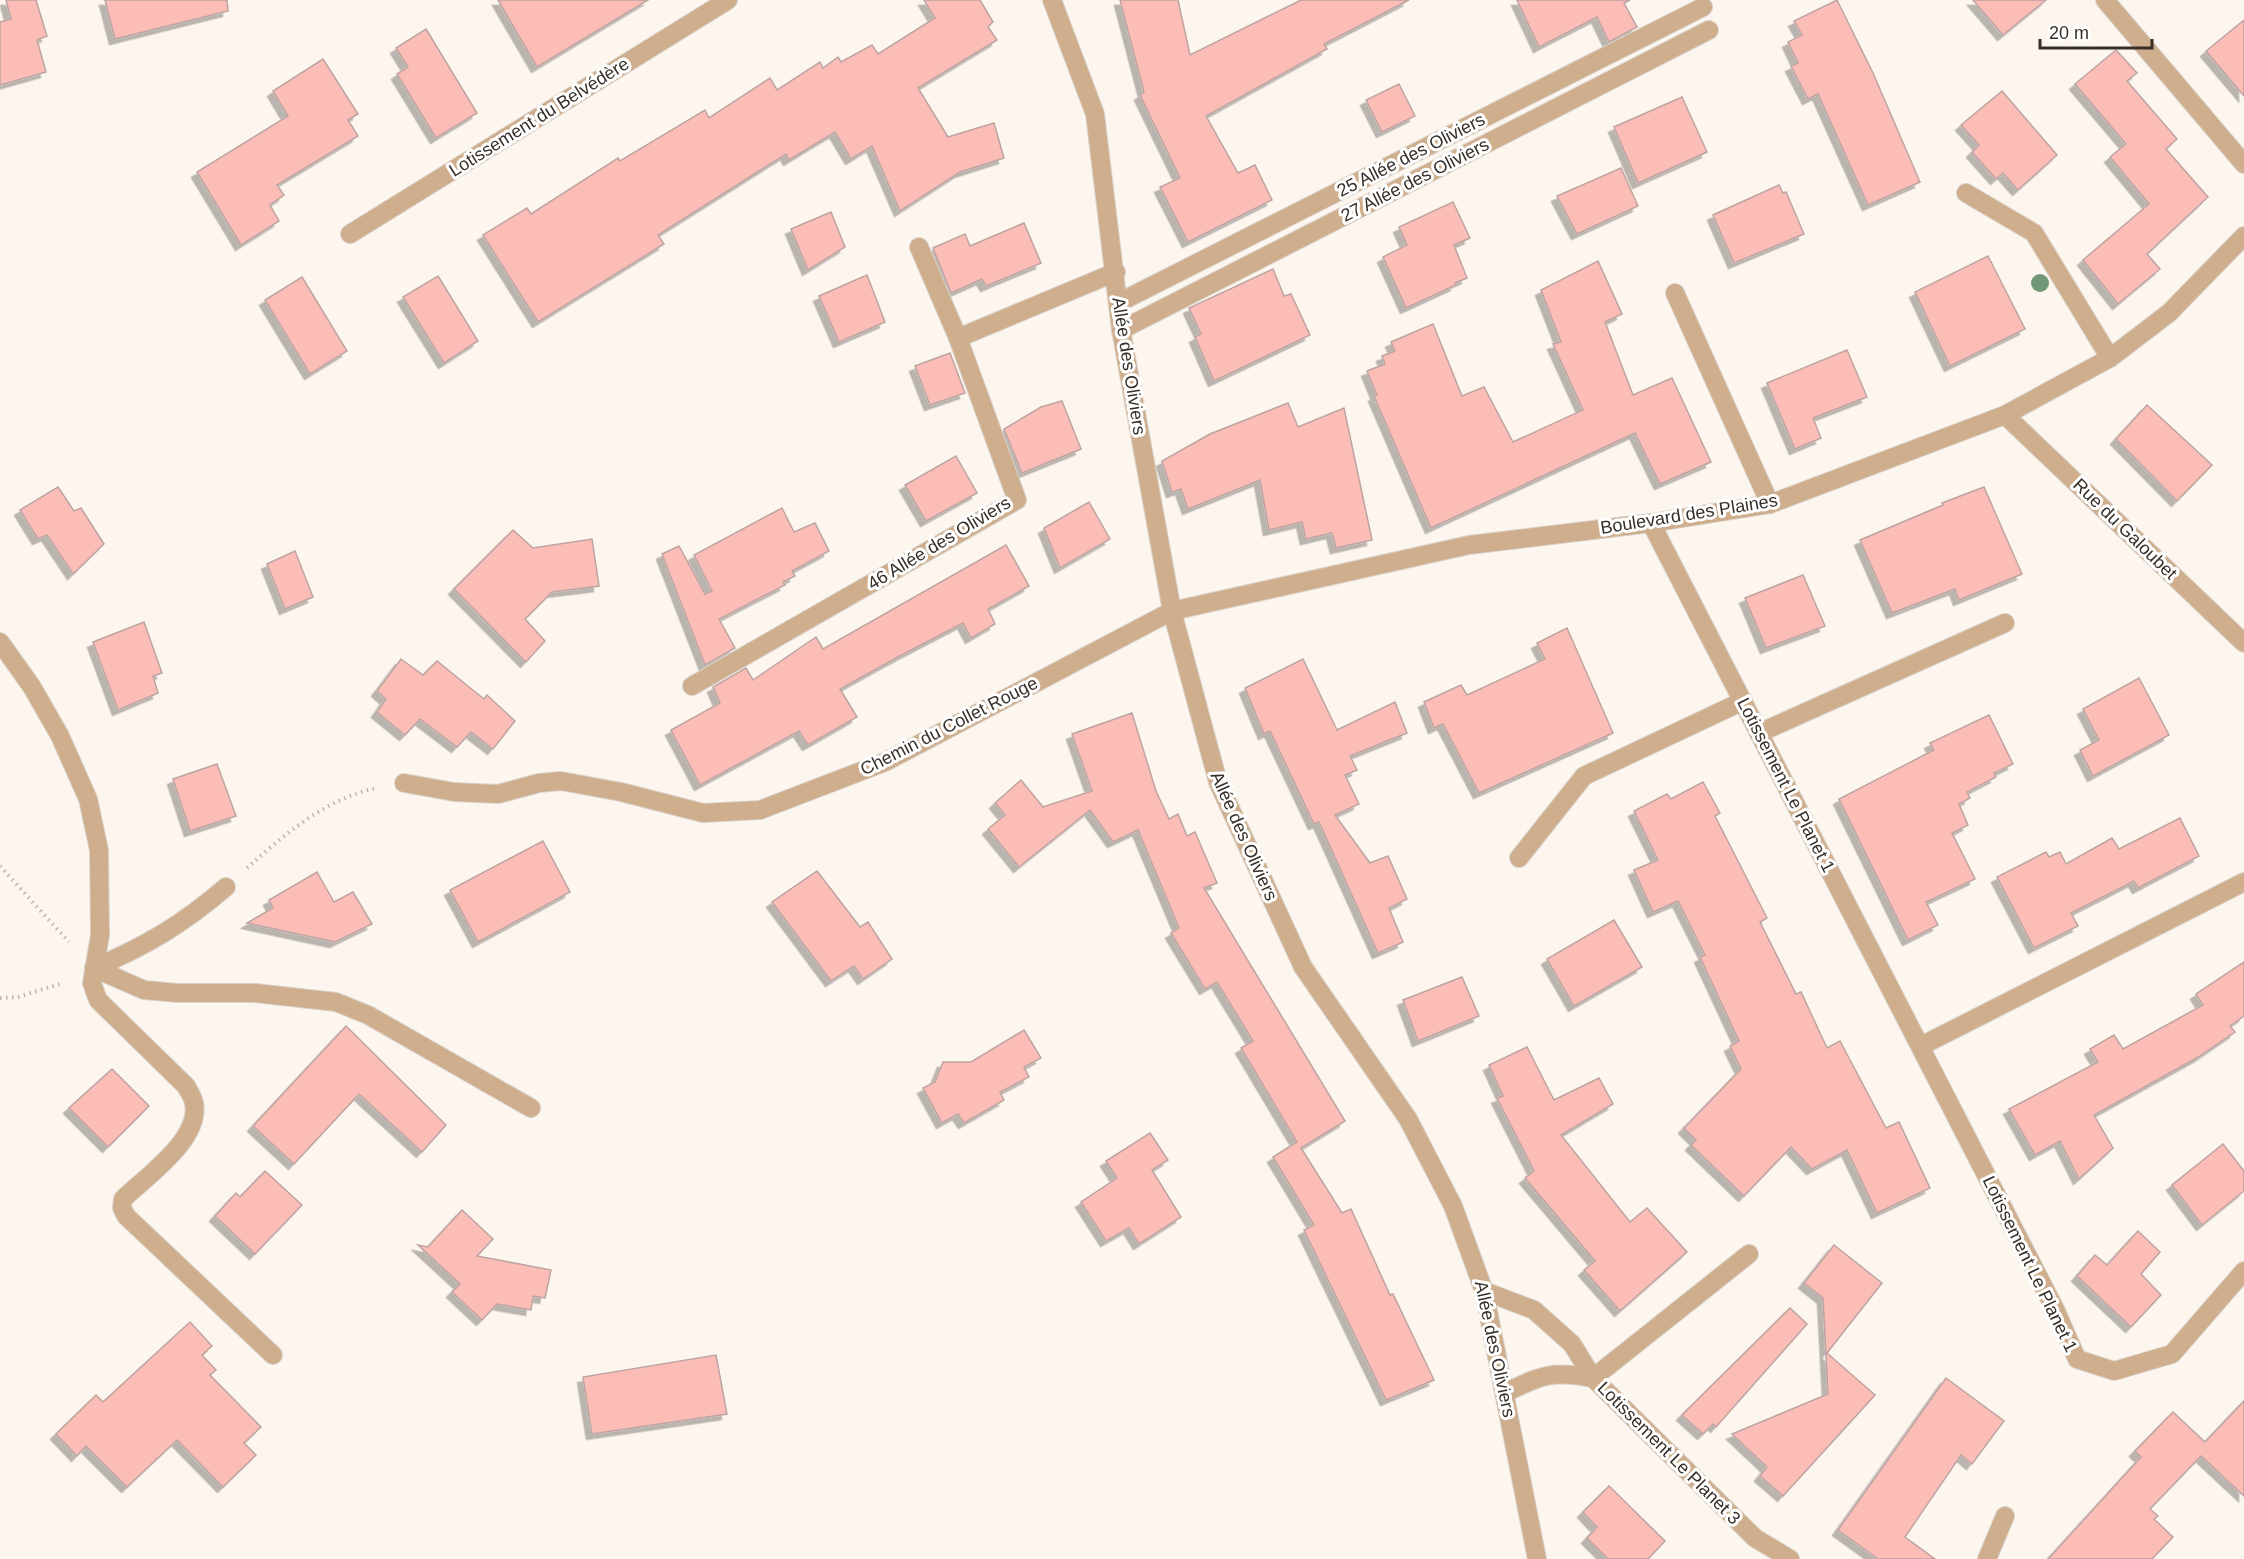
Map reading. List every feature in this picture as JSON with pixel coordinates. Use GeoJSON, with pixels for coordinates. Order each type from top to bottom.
{"type":"FeatureCollection","features":[{"type":"Feature","properties":{"kind":"street","name":"Lotissement du Belvédère"},"geometry":{"type":"LineString","coordinates":[[350,234],[728,0]]}},
{"type":"Feature","properties":{"kind":"street","name":"Allée des Oliviers"},"geometry":{"type":"LineString","coordinates":[[1052,0],[1095,114],[1116,272],[1121,330],[1172,611],[1218,782],[1303,967],[1414,1129],[1454,1206],[1484,1291],[1537,1559]]}},
{"type":"Feature","properties":{"kind":"street"},"geometry":{"type":"LineString","coordinates":[[2105,0],[2244,164]]}},
{"type":"Feature","properties":{"kind":"street","name":"25 Allée des Oliviers"},"geometry":{"type":"LineString","coordinates":[[1118,303],[1703,7]]}},
{"type":"Feature","properties":{"kind":"street","name":"27 Allée des Oliviers"},"geometry":{"type":"LineString","coordinates":[[1121,330],[1709,30]]}},
{"type":"Feature","properties":{"kind":"street"},"geometry":{"type":"LineString","coordinates":[[1966,193],[2034,233],[2110,358]]}},
{"type":"Feature","properties":{"kind":"street","name":"Boulevard des Plaines"},"geometry":{"type":"LineString","coordinates":[[1172,611],[1469,545],[1651,523],[1770,504],[2006,415],[2110,358],[2169,313],[2244,236]]}},
{"type":"Feature","properties":{"kind":"street"},"geometry":{"type":"LineString","coordinates":[[920,247],[958,338],[1116,272]]}},
{"type":"Feature","properties":{"kind":"street"},"geometry":{"type":"LineString","coordinates":[[1675,293],[1770,504]]}},
{"type":"Feature","properties":{"kind":"street","name":"46 Allée des Oliviers"},"geometry":{"type":"LineString","coordinates":[[692,686],[1017,500],[958,338]]}},
{"type":"Feature","properties":{"kind":"street","name":"Rue du Galoubet"},"geometry":{"type":"LineString","coordinates":[[2006,415],[2244,643]]}},
{"type":"Feature","properties":{"kind":"street","name":"Lotissement Le Planet 1"},"geometry":{"type":"LineString","coordinates":[[1651,523],[1921,1046],[2055,1309],[2077,1359],[2114,1371],[2172,1354],[2244,1271]]}},
{"type":"Feature","properties":{"kind":"street","name":"Chemin du Collet Rouge"},"geometry":{"type":"LineString","coordinates":[[404,783],[454,792],[498,794],[539,783],[561,781],[621,792],[703,813],[760,810],[885,762],[1172,611]]}},
{"type":"Feature","properties":{"kind":"street"},"geometry":{"type":"LineString","coordinates":[[1760,733],[2006,623]]}},
{"type":"Feature","properties":{"kind":"street"},"geometry":{"type":"LineString","coordinates":[[0,642],[32,687],[60,736],[88,799],[99,850],[100,935],[92,983],[98,1000],[186,1086],[194,1103],[193,1124],[186,1139],[123,1199],[122,1208],[126,1216],[273,1355]]}},
{"type":"Feature","properties":{"kind":"street"},"geometry":{"type":"LineString","coordinates":[[1519,858],[1584,776],[1743,701]]}},
{"type":"Feature","properties":{"kind":"street"},"geometry":{"type":"LineString","coordinates":[[1921,1046],[2244,882]]}},
{"type":"Feature","properties":{"kind":"street"},"geometry":{"type":"LineString","coordinates":[[94,968],[129,953],[190,918],[226,887]]}},
{"type":"Feature","properties":{"kind":"street"},"geometry":{"type":"LineString","coordinates":[[94,968],[144,990],[178,993],[255,993],[336,1002],[368,1015],[531,1108]]}},
{"type":"Feature","properties":{"kind":"street","name":"Lotissement Le Planet 3"},"geometry":{"type":"LineString","coordinates":[[1749,1254],[1593,1378],[1755,1538],[1790,1559]]}},
{"type":"Feature","properties":{"kind":"street"},"geometry":{"type":"LineString","coordinates":[[1484,1291],[1534,1310],[1572,1344],[1593,1378]]}},
{"type":"Feature","properties":{"kind":"street"},"geometry":{"type":"LineString","coordinates":[[1505,1394],[1535,1378],[1564,1372],[1593,1378]]}},
{"type":"Feature","properties":{"kind":"street"},"geometry":{"type":"LineString","coordinates":[[1987,1559],[2005,1516]]}},
{"type":"Feature","properties":{"kind":"path"},"geometry":{"type":"LineString","coordinates":[[226,887],[276,842],[332,803],[367,790],[404,783]]}},
{"type":"Feature","properties":{"kind":"path"},"geometry":{"type":"LineString","coordinates":[[0,866],[94,968],[49,989],[0,998]]}},
{"type":"Feature","properties":{"kind":"building"},"geometry":{"type":"Polygon","coordinates":[[[6,0],[36,0],[47,36],[37,40],[46,72],[0,85],[0,22],[11,19],[6,0]]]}},
{"type":"Feature","properties":{"kind":"building"},"geometry":{"type":"Polygon","coordinates":[[[105,0],[227,0],[228,11],[115,39],[105,0]]]}},
{"type":"Feature","properties":{"kind":"building"},"geometry":{"type":"Polygon","coordinates":[[[498,0],[648,0],[537,67],[498,0]]]}},
{"type":"Feature","properties":{"kind":"building"},"geometry":{"type":"Polygon","coordinates":[[[924,0],[980,0],[993,22],[988,27],[997,40],[918,88],[948,137],[994,123],[1004,158],[960,172],[900,211],[872,146],[851,159],[835,132],[789,160],[786,154],[658,235],[664,244],[538,322],[483,235],[527,208],[531,214],[618,158],[620,161],[705,110],[709,118],[770,78],[777,90],[820,62],[823,68],[838,57],[841,62],[872,45],[878,54],[935,18],[924,0]]]}},
{"type":"Feature","properties":{"kind":"building"},"geometry":{"type":"Polygon","coordinates":[[[1120,0],[1178,0],[1190,55],[1301,0],[1409,0],[1324,44],[1327,49],[1206,116],[1238,173],[1255,165],[1272,200],[1188,242],[1160,187],[1180,178],[1140,95],[1144,92],[1120,0]]]}},
{"type":"Feature","properties":{"kind":"building"},"geometry":{"type":"Polygon","coordinates":[[[1517,0],[1630,0],[1624,3],[1637,27],[1609,42],[1597,17],[1539,47],[1517,0]]]}},
{"type":"Feature","properties":{"kind":"building"},"geometry":{"type":"Polygon","coordinates":[[[1837,0],[1873,73],[1920,182],[1868,205],[1818,94],[1808,99],[1791,66],[1798,63],[1788,42],[1802,35],[1794,21],[1837,0]]]}},
{"type":"Feature","properties":{"kind":"building"},"geometry":{"type":"Polygon","coordinates":[[[1973,0],[2046,0],[2003,35],[1973,0]]]}},
{"type":"Feature","properties":{"kind":"building"},"geometry":{"type":"Polygon","coordinates":[[[2244,20],[2244,96],[2206,51],[2244,20]]]}},
{"type":"Feature","properties":{"kind":"building"},"geometry":{"type":"Polygon","coordinates":[[[426,29],[477,113],[436,138],[397,74],[408,67],[396,48],[426,29]]]}},
{"type":"Feature","properties":{"kind":"building"},"geometry":{"type":"Polygon","coordinates":[[[2116,50],[2137,73],[2127,81],[2177,139],[2166,149],[2208,197],[2147,254],[2160,269],[2118,304],[2083,260],[2149,204],[2110,157],[2126,144],[2075,84],[2116,50]]]}},
{"type":"Feature","properties":{"kind":"building"},"geometry":{"type":"Polygon","coordinates":[[[323,59],[358,114],[348,120],[358,136],[277,185],[284,195],[270,205],[279,221],[241,245],[197,172],[288,116],[273,91],[323,59]]]}},
{"type":"Feature","properties":{"kind":"building"},"geometry":{"type":"Polygon","coordinates":[[[1399,84],[1415,116],[1382,132],[1366,100],[1399,84]]]}},
{"type":"Feature","properties":{"kind":"building"},"geometry":{"type":"Polygon","coordinates":[[[2002,91],[2057,155],[2018,190],[2003,173],[1996,179],[1972,152],[1979,145],[1961,125],[2002,91]]]}},
{"type":"Feature","properties":{"kind":"building"},"geometry":{"type":"Polygon","coordinates":[[[1682,97],[1707,152],[1638,183],[1614,127],[1682,97]]]}},
{"type":"Feature","properties":{"kind":"building"},"geometry":{"type":"Polygon","coordinates":[[[1621,168],[1638,206],[1577,234],[1557,196],[1621,168]]]}},
{"type":"Feature","properties":{"kind":"building"},"geometry":{"type":"Polygon","coordinates":[[[1779,185],[1783,193],[1786,192],[1804,234],[1734,263],[1713,215],[1779,185]]]}},
{"type":"Feature","properties":{"kind":"building"},"geometry":{"type":"Polygon","coordinates":[[[1453,202],[1470,238],[1454,245],[1467,278],[1406,308],[1383,257],[1407,245],[1399,227],[1453,202]]]}},
{"type":"Feature","properties":{"kind":"building"},"geometry":{"type":"Polygon","coordinates":[[[831,212],[845,247],[808,270],[791,229],[831,212]]]}},
{"type":"Feature","properties":{"kind":"building"},"geometry":{"type":"Polygon","coordinates":[[[1024,223],[1041,263],[986,286],[982,279],[951,293],[933,248],[965,234],[970,246],[1024,223]]]}},
{"type":"Feature","properties":{"kind":"building"},"geometry":{"type":"Polygon","coordinates":[[[1988,256],[2025,329],[1950,366],[1915,292],[1988,256]]]}},
{"type":"Feature","properties":{"kind":"building"},"geometry":{"type":"Polygon","coordinates":[[[1598,261],[1622,314],[1605,322],[1633,395],[1672,378],[1711,462],[1660,484],[1635,433],[1431,528],[1374,396],[1377,395],[1367,371],[1385,364],[1382,356],[1395,351],[1391,342],[1433,324],[1462,396],[1484,387],[1513,442],[1583,410],[1553,344],[1561,342],[1541,290],[1598,261]]]}},
{"type":"Feature","properties":{"kind":"building"},"geometry":{"type":"Polygon","coordinates":[[[1273,269],[1284,296],[1291,294],[1310,335],[1214,381],[1195,337],[1201,334],[1189,308],[1273,269]]]}},
{"type":"Feature","properties":{"kind":"building"},"geometry":{"type":"Polygon","coordinates":[[[867,275],[885,322],[839,342],[819,296],[867,275]]]}},
{"type":"Feature","properties":{"kind":"building"},"geometry":{"type":"Polygon","coordinates":[[[438,276],[478,341],[444,363],[403,297],[438,276]]]}},
{"type":"Feature","properties":{"kind":"building"},"geometry":{"type":"Polygon","coordinates":[[[302,277],[347,351],[310,374],[265,300],[302,277]]]}},
{"type":"Feature","properties":{"kind":"building"},"geometry":{"type":"Polygon","coordinates":[[[1847,350],[1867,397],[1813,418],[1821,438],[1795,449],[1767,383],[1847,350]]]}},
{"type":"Feature","properties":{"kind":"building"},"geometry":{"type":"Polygon","coordinates":[[[950,353],[965,393],[930,405],[915,366],[950,353]]]}},
{"type":"Feature","properties":{"kind":"building"},"geometry":{"type":"Polygon","coordinates":[[[1062,401],[1081,449],[1022,473],[1004,429],[1041,407],[1062,401]]]}},
{"type":"Feature","properties":{"kind":"building"},"geometry":{"type":"Polygon","coordinates":[[[1288,403],[1298,427],[1344,408],[1372,540],[1336,548],[1332,533],[1306,539],[1302,522],[1269,530],[1260,480],[1188,509],[1181,489],[1172,492],[1162,461],[1210,434],[1288,403]]]}},
{"type":"Feature","properties":{"kind":"building"},"geometry":{"type":"Polygon","coordinates":[[[2147,405],[2212,465],[2177,501],[2116,439],[2147,405]]]}},
{"type":"Feature","properties":{"kind":"building"},"geometry":{"type":"Polygon","coordinates":[[[956,456],[977,493],[926,521],[905,485],[956,456]]]}},
{"type":"Feature","properties":{"kind":"building"},"geometry":{"type":"Polygon","coordinates":[[[58,487],[74,511],[81,508],[104,544],[73,574],[47,535],[38,539],[20,510],[58,487]]]}},
{"type":"Feature","properties":{"kind":"building"},"geometry":{"type":"Polygon","coordinates":[[[1984,487],[2022,574],[1959,600],[1955,589],[1892,613],[1860,540],[1984,487]]]}},
{"type":"Feature","properties":{"kind":"building"},"geometry":{"type":"Polygon","coordinates":[[[1089,502],[1110,539],[1060,568],[1044,528],[1089,502]]]}},
{"type":"Feature","properties":{"kind":"building"},"geometry":{"type":"Polygon","coordinates":[[[782,508],[794,532],[815,523],[829,551],[792,571],[795,576],[783,582],[785,585],[719,619],[735,648],[705,665],[662,554],[679,546],[705,594],[712,591],[694,555],[782,508]]]}},
{"type":"Feature","properties":{"kind":"building"},"geometry":{"type":"Polygon","coordinates":[[[513,530],[533,548],[592,539],[599,586],[552,592],[525,619],[545,641],[526,662],[454,589],[513,530]]]}},
{"type":"Feature","properties":{"kind":"building"},"geometry":{"type":"Polygon","coordinates":[[[1006,545],[1029,586],[988,609],[995,624],[971,638],[963,623],[896,658],[840,689],[857,717],[808,745],[799,731],[700,785],[671,730],[720,703],[713,687],[746,668],[753,680],[816,637],[823,649],[1006,545]]]}},
{"type":"Feature","properties":{"kind":"building"},"geometry":{"type":"Polygon","coordinates":[[[295,551],[313,597],[285,609],[267,564],[295,551]]]}},
{"type":"Feature","properties":{"kind":"building"},"geometry":{"type":"Polygon","coordinates":[[[1803,575],[1825,626],[1766,648],[1745,598],[1803,575]]]}},
{"type":"Feature","properties":{"kind":"building"},"geometry":{"type":"Polygon","coordinates":[[[144,622],[162,673],[153,676],[158,693],[118,710],[93,642],[144,622]]]}},
{"type":"Feature","properties":{"kind":"building"},"geometry":{"type":"Polygon","coordinates":[[[1567,628],[1613,733],[1479,793],[1443,724],[1434,728],[1424,702],[1461,685],[1467,695],[1545,659],[1537,643],[1567,628]]]}},
{"type":"Feature","properties":{"kind":"building"},"geometry":{"type":"Polygon","coordinates":[[[401,659],[423,675],[437,661],[484,699],[487,695],[515,721],[493,749],[471,732],[457,747],[420,719],[405,735],[377,712],[386,699],[377,691],[401,659]]]}},
{"type":"Feature","properties":{"kind":"building"},"geometry":{"type":"Polygon","coordinates":[[[1303,659],[1337,730],[1395,702],[1407,733],[1350,756],[1357,770],[1345,775],[1359,804],[1335,815],[1370,863],[1388,856],[1407,899],[1389,908],[1403,942],[1378,953],[1319,822],[1314,824],[1270,731],[1264,734],[1245,688],[1303,659]]]}},
{"type":"Feature","properties":{"kind":"building"},"geometry":{"type":"Polygon","coordinates":[[[2139,678],[2169,735],[2093,776],[2080,750],[2099,740],[2083,709],[2139,678]]]}},
{"type":"Feature","properties":{"kind":"building"},"geometry":{"type":"Polygon","coordinates":[[[1132,713],[1156,791],[1169,819],[1178,814],[1187,836],[1195,832],[1217,883],[1204,888],[1345,1121],[1301,1148],[1342,1213],[1351,1209],[1390,1295],[1393,1294],[1434,1380],[1386,1400],[1304,1230],[1314,1225],[1273,1157],[1297,1142],[1241,1048],[1253,1041],[1217,982],[1205,989],[1171,933],[1179,928],[1138,830],[1113,842],[1090,810],[1019,867],[988,829],[1005,815],[995,803],[1021,780],[1043,807],[1092,791],[1072,734],[1132,713]]]}},
{"type":"Feature","properties":{"kind":"building"},"geometry":{"type":"Polygon","coordinates":[[[1989,715],[2013,764],[1994,773],[1996,777],[1967,792],[1970,798],[1959,804],[1968,825],[1952,833],[1975,879],[1926,902],[1938,925],[1908,940],[1839,799],[1934,750],[1930,743],[1989,715]]]}},
{"type":"Feature","properties":{"kind":"building"},"geometry":{"type":"Polygon","coordinates":[[[217,764],[236,816],[190,831],[173,779],[217,764]]]}},
{"type":"Feature","properties":{"kind":"building"},"geometry":{"type":"Polygon","coordinates":[[[1703,782],[1720,813],[1715,816],[1767,918],[1760,922],[1796,994],[1801,992],[1827,1048],[1840,1041],[1886,1128],[1899,1122],[1930,1188],[1877,1213],[1847,1150],[1812,1169],[1791,1147],[1744,1196],[1691,1145],[1696,1140],[1684,1128],[1741,1069],[1730,1046],[1739,1041],[1700,957],[1705,955],[1678,901],[1653,912],[1634,870],[1658,860],[1634,811],[1667,794],[1671,799],[1703,782]]]}},
{"type":"Feature","properties":{"kind":"building"},"geometry":{"type":"Polygon","coordinates":[[[2180,818],[2199,856],[2138,888],[2134,881],[2071,913],[2078,926],[2034,948],[1997,877],[2046,852],[2049,857],[2060,852],[2066,864],[2112,838],[2119,849],[2180,818]]]}},
{"type":"Feature","properties":{"kind":"building"},"geometry":{"type":"Polygon","coordinates":[[[543,841],[570,892],[478,942],[450,890],[543,841]]]}},
{"type":"Feature","properties":{"kind":"building"},"geometry":{"type":"Polygon","coordinates":[[[817,871],[860,927],[868,922],[892,959],[863,979],[854,966],[831,981],[772,902],[817,871]]]}},
{"type":"Feature","properties":{"kind":"building"},"geometry":{"type":"Polygon","coordinates":[[[317,872],[334,902],[353,892],[372,924],[335,942],[247,923],[273,908],[269,900],[317,872]]]}},
{"type":"Feature","properties":{"kind":"building"},"geometry":{"type":"Polygon","coordinates":[[[1614,920],[1642,967],[1574,1006],[1547,959],[1614,920]]]}},
{"type":"Feature","properties":{"kind":"building"},"geometry":{"type":"Polygon","coordinates":[[[2244,962],[2244,1016],[2230,1026],[2235,1032],[2200,1056],[2094,1115],[2113,1148],[2079,1179],[2060,1141],[2035,1155],[2009,1109],[2098,1062],[2090,1049],[2114,1035],[2123,1049],[2203,1005],[2196,994],[2244,962]]]}},
{"type":"Feature","properties":{"kind":"building"},"geometry":{"type":"Polygon","coordinates":[[[1462,977],[1479,1016],[1418,1041],[1403,1000],[1462,977]]]}},
{"type":"Feature","properties":{"kind":"building"},"geometry":{"type":"Polygon","coordinates":[[[346,1026],[446,1125],[422,1152],[359,1094],[294,1164],[253,1126],[346,1026]]]}},
{"type":"Feature","properties":{"kind":"building"},"geometry":{"type":"Polygon","coordinates":[[[1024,1030],[1041,1058],[1024,1067],[1029,1077],[1000,1092],[1004,1100],[964,1123],[958,1114],[942,1123],[923,1088],[935,1082],[943,1062],[971,1062],[1024,1030]]]}},
{"type":"Feature","properties":{"kind":"building"},"geometry":{"type":"Polygon","coordinates":[[[1527,1047],[1554,1100],[1599,1078],[1613,1104],[1561,1135],[1630,1222],[1647,1208],[1687,1252],[1620,1311],[1584,1270],[1595,1261],[1525,1178],[1534,1171],[1497,1098],[1503,1096],[1489,1065],[1527,1047]]]}},
{"type":"Feature","properties":{"kind":"building"},"geometry":{"type":"Polygon","coordinates":[[[112,1069],[149,1106],[108,1147],[69,1108],[112,1069]]]}},
{"type":"Feature","properties":{"kind":"building"},"geometry":{"type":"Polygon","coordinates":[[[1150,1133],[1168,1160],[1152,1170],[1181,1217],[1139,1244],[1129,1228],[1106,1241],[1081,1202],[1117,1178],[1106,1161],[1150,1133]]]}},
{"type":"Feature","properties":{"kind":"building"},"geometry":{"type":"Polygon","coordinates":[[[2223,1144],[2244,1171],[2244,1191],[2202,1225],[2172,1185],[2223,1144]]]}},
{"type":"Feature","properties":{"kind":"building"},"geometry":{"type":"Polygon","coordinates":[[[265,1171],[302,1205],[255,1254],[215,1216],[236,1193],[240,1197],[265,1171]]]}},
{"type":"Feature","properties":{"kind":"building"},"geometry":{"type":"Polygon","coordinates":[[[462,1210],[493,1239],[477,1256],[551,1270],[545,1298],[533,1296],[531,1310],[497,1304],[482,1320],[452,1292],[460,1284],[418,1245],[428,1247],[462,1210]]]}},
{"type":"Feature","properties":{"kind":"building"},"geometry":{"type":"Polygon","coordinates":[[[2138,1231],[2160,1252],[2141,1274],[2161,1295],[2131,1327],[2077,1276],[2095,1255],[2107,1265],[2138,1231]]]}},
{"type":"Feature","properties":{"kind":"building"},"geometry":{"type":"Polygon","coordinates":[[[1834,1245],[1882,1283],[1827,1353],[1875,1395],[1783,1496],[1760,1476],[1767,1467],[1732,1434],[1828,1394],[1823,1298],[1804,1283],[1834,1245]]]}},
{"type":"Feature","properties":{"kind":"building"},"geometry":{"type":"Polygon","coordinates":[[[1790,1308],[1807,1324],[1716,1427],[1713,1424],[1703,1434],[1682,1415],[1790,1308]]]}},
{"type":"Feature","properties":{"kind":"building"},"geometry":{"type":"Polygon","coordinates":[[[190,1322],[212,1346],[202,1355],[216,1370],[210,1375],[261,1427],[244,1443],[256,1455],[223,1487],[177,1440],[127,1487],[86,1446],[77,1456],[56,1434],[96,1395],[103,1402],[190,1322]]]}},
{"type":"Feature","properties":{"kind":"building"},"geometry":{"type":"Polygon","coordinates":[[[716,1355],[727,1414],[592,1434],[583,1377],[716,1355]]]}},
{"type":"Feature","properties":{"kind":"building"},"geometry":{"type":"Polygon","coordinates":[[[1946,1378],[2004,1421],[1972,1464],[1961,1455],[1905,1537],[1935,1559],[1878,1559],[1838,1530],[1946,1378]]]}},
{"type":"Feature","properties":{"kind":"building"},"geometry":{"type":"Polygon","coordinates":[[[2244,1401],[2244,1496],[2201,1456],[2150,1509],[2158,1516],[2154,1519],[2173,1537],[2152,1559],[2048,1559],[2141,1457],[2135,1451],[2173,1412],[2205,1442],[2244,1401]]]}},
{"type":"Feature","properties":{"kind":"building"},"geometry":{"type":"Polygon","coordinates":[[[1609,1486],[1665,1541],[1648,1559],[1608,1559],[1587,1538],[1597,1527],[1583,1512],[1609,1486]]]}}]}
